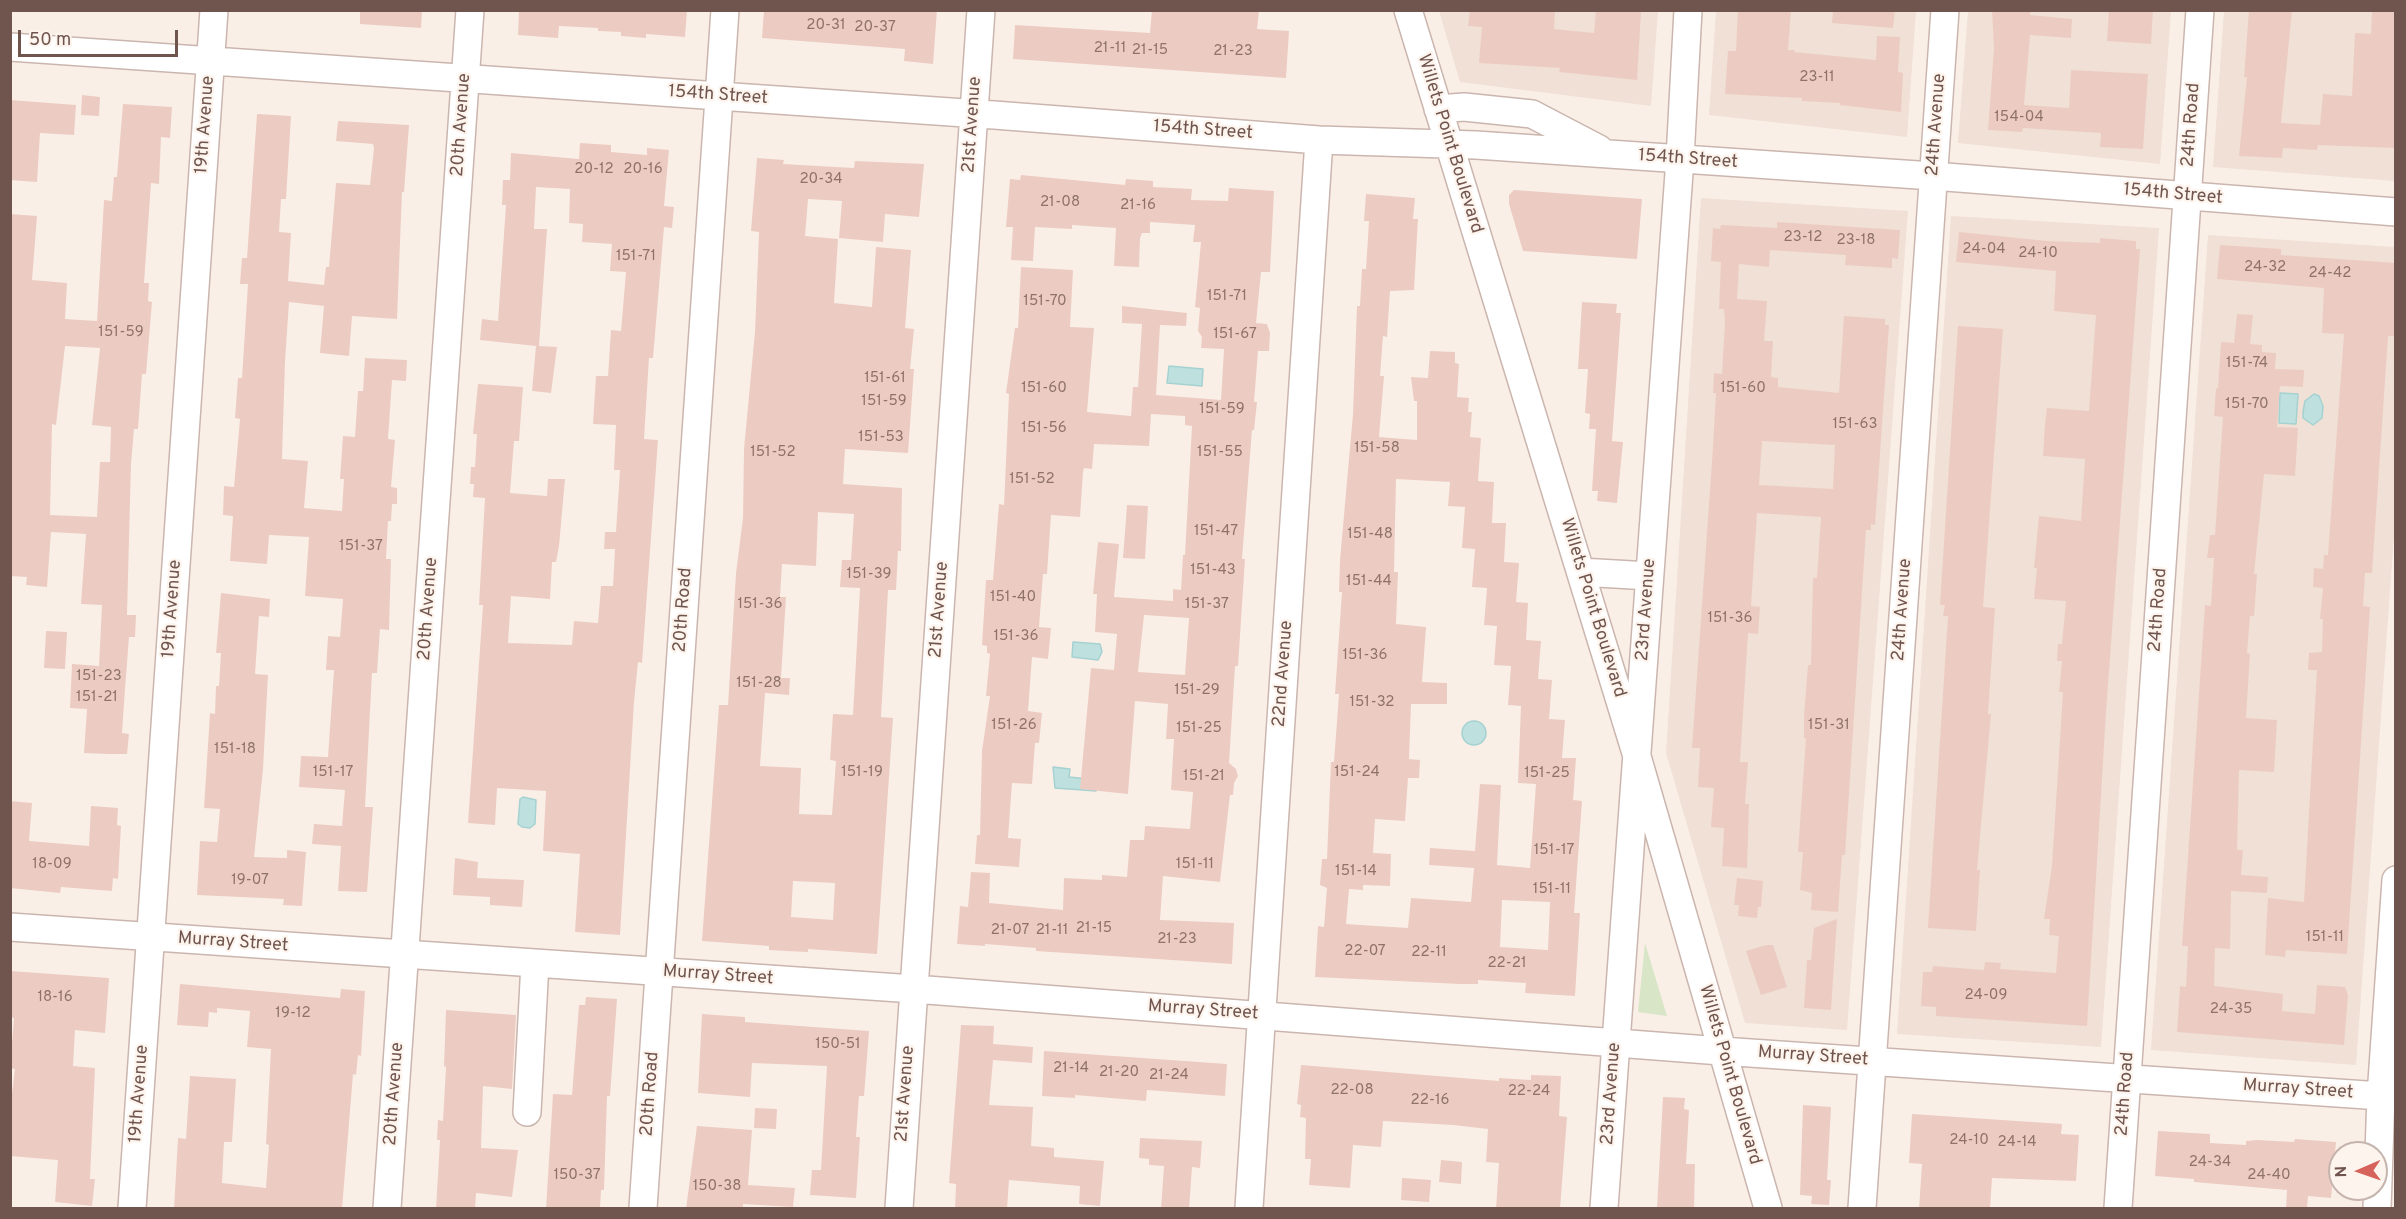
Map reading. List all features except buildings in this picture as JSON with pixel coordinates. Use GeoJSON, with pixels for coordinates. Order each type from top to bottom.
{"type":"FeatureCollection","features":[{"type":"Feature","properties":{"kind":"street","name":"19th Avenue"},"geometry":{"type":"LineString","coordinates":[[132,1209],[214,10]]}},
{"type":"Feature","properties":{"kind":"street","name":"20th Avenue"},"geometry":{"type":"LineString","coordinates":[[387,1209],[470,10]]}},
{"type":"Feature","properties":{"kind":"street","name":"20th Road"},"geometry":{"type":"LineString","coordinates":[[643,1209],[725,10]]}},
{"type":"Feature","properties":{"kind":"street","name":"21st Avenue"},"geometry":{"type":"LineString","coordinates":[[898,1209],[981,10]]}},
{"type":"Feature","properties":{"kind":"street","name":"Willets Point Boulevard"},"geometry":{"type":"LineString","coordinates":[[1408,10],[1636,753],[1768,1209]]}},
{"type":"Feature","properties":{"kind":"street","name":"23rd Avenue"},"geometry":{"type":"LineString","coordinates":[[1604,1209],[1680,159],[1688,10]]}},
{"type":"Feature","properties":{"kind":"street","name":"24th Avenue"},"geometry":{"type":"LineString","coordinates":[[1862,1209],[1945,10]]}},
{"type":"Feature","properties":{"kind":"street","name":"24th Road"},"geometry":{"type":"LineString","coordinates":[[2118,1209],[2200,10]]}},
{"type":"Feature","properties":{"kind":"street","name":"154th Street"},"geometry":{"type":"LineString","coordinates":[[10,47],[1319,140],[1449,144],[1934,176],[2396,212]]}},
{"type":"Feature","properties":{"kind":"street"},"geometry":{"type":"LineString","coordinates":[[1438,109],[1464,107],[1532,114],[1610,155]]}},
{"type":"Feature","properties":{"kind":"street","name":"22nd Avenue"},"geometry":{"type":"LineString","coordinates":[[1249,1209],[1319,140]]}},
{"type":"Feature","properties":{"kind":"street"},"geometry":{"type":"LineString","coordinates":[[1581,572],[1649,576]]}},
{"type":"Feature","properties":{"kind":"street"},"geometry":{"type":"LineString","coordinates":[[2377,1209],[2388,1096],[2396,880]]}},
{"type":"Feature","properties":{"kind":"street","name":"Murray Street"},"geometry":{"type":"LineString","coordinates":[[10,927],[914,989],[1721,1051],[2388,1096]]}},
{"type":"Feature","properties":{"kind":"street"},"geometry":{"type":"LineString","coordinates":[[527,1112],[535,963]]}},
{"type":"Feature","properties":{"kind":"shaded area"},"geometry":{"type":"Polygon","coordinates":[[[1439,11],[1658,11],[1651,106],[1460,82],[1439,11]]]}},
{"type":"Feature","properties":{"kind":"shaded area"},"geometry":{"type":"Polygon","coordinates":[[[1716,11],[1916,11],[1907,137],[1709,115],[1716,11]]]}},
{"type":"Feature","properties":{"kind":"shaded area"},"geometry":{"type":"Polygon","coordinates":[[[1968,11],[2171,11],[2160,164],[1958,143],[1968,11]]]}},
{"type":"Feature","properties":{"kind":"shaded area"},"geometry":{"type":"Polygon","coordinates":[[[2224,11],[2395,11],[2395,181],[2213,167],[2224,11]]]}},
{"type":"Feature","properties":{"kind":"shaded area"},"geometry":{"type":"Polygon","coordinates":[[[1701,198],[1908,211],[1847,1030],[1745,1023],[1666,753],[1701,198]]]}},
{"type":"Feature","properties":{"kind":"shaded area"},"geometry":{"type":"Polygon","coordinates":[[[1951,216],[2159,228],[2101,1047],[1897,1034],[1951,216]]]}},
{"type":"Feature","properties":{"kind":"shaded area"},"geometry":{"type":"Polygon","coordinates":[[[2208,235],[2395,247],[2395,521],[2356,1065],[2151,1050],[2208,235]]]}},
{"type":"Feature","properties":{"kind":"green space"},"geometry":{"type":"Polygon","coordinates":[[[1645,943],[1667,1016],[1638,1012],[1645,943]]]}},
{"type":"Feature","properties":{"kind":"water"},"geometry":{"type":"Polygon","coordinates":[[[1169,366],[1203,369],[1202,386],[1167,383],[1169,366]]]}},
{"type":"Feature","properties":{"kind":"water"},"geometry":{"type":"Polygon","coordinates":[[[2280,393],[2298,394],[2296,424],[2279,423],[2280,393]]]}},
{"type":"Feature","properties":{"kind":"water"},"geometry":{"type":"Polygon","coordinates":[[[2314,394],[2319,396],[2323,406],[2322,418],[2313,425],[2303,418],[2303,412],[2305,401],[2314,394]]]}},
{"type":"Feature","properties":{"kind":"water"},"geometry":{"type":"Polygon","coordinates":[[[1073,642],[1100,644],[1102,652],[1098,660],[1072,657],[1073,642]]]}},
{"type":"Feature","properties":{"kind":"water"},"geometry":{"type":"Polygon","coordinates":[[[1474,721],[1483,724],[1486,733],[1483,742],[1474,745],[1465,742],[1462,733],[1465,724],[1474,721]]]}},
{"type":"Feature","properties":{"kind":"water"},"geometry":{"type":"Polygon","coordinates":[[[1053,767],[1070,769],[1069,777],[1097,780],[1096,791],[1055,788],[1053,767]]]}},
{"type":"Feature","properties":{"kind":"water"},"geometry":{"type":"Polygon","coordinates":[[[523,797],[536,800],[535,824],[530,828],[518,824],[520,799],[523,797]]]}}]}
